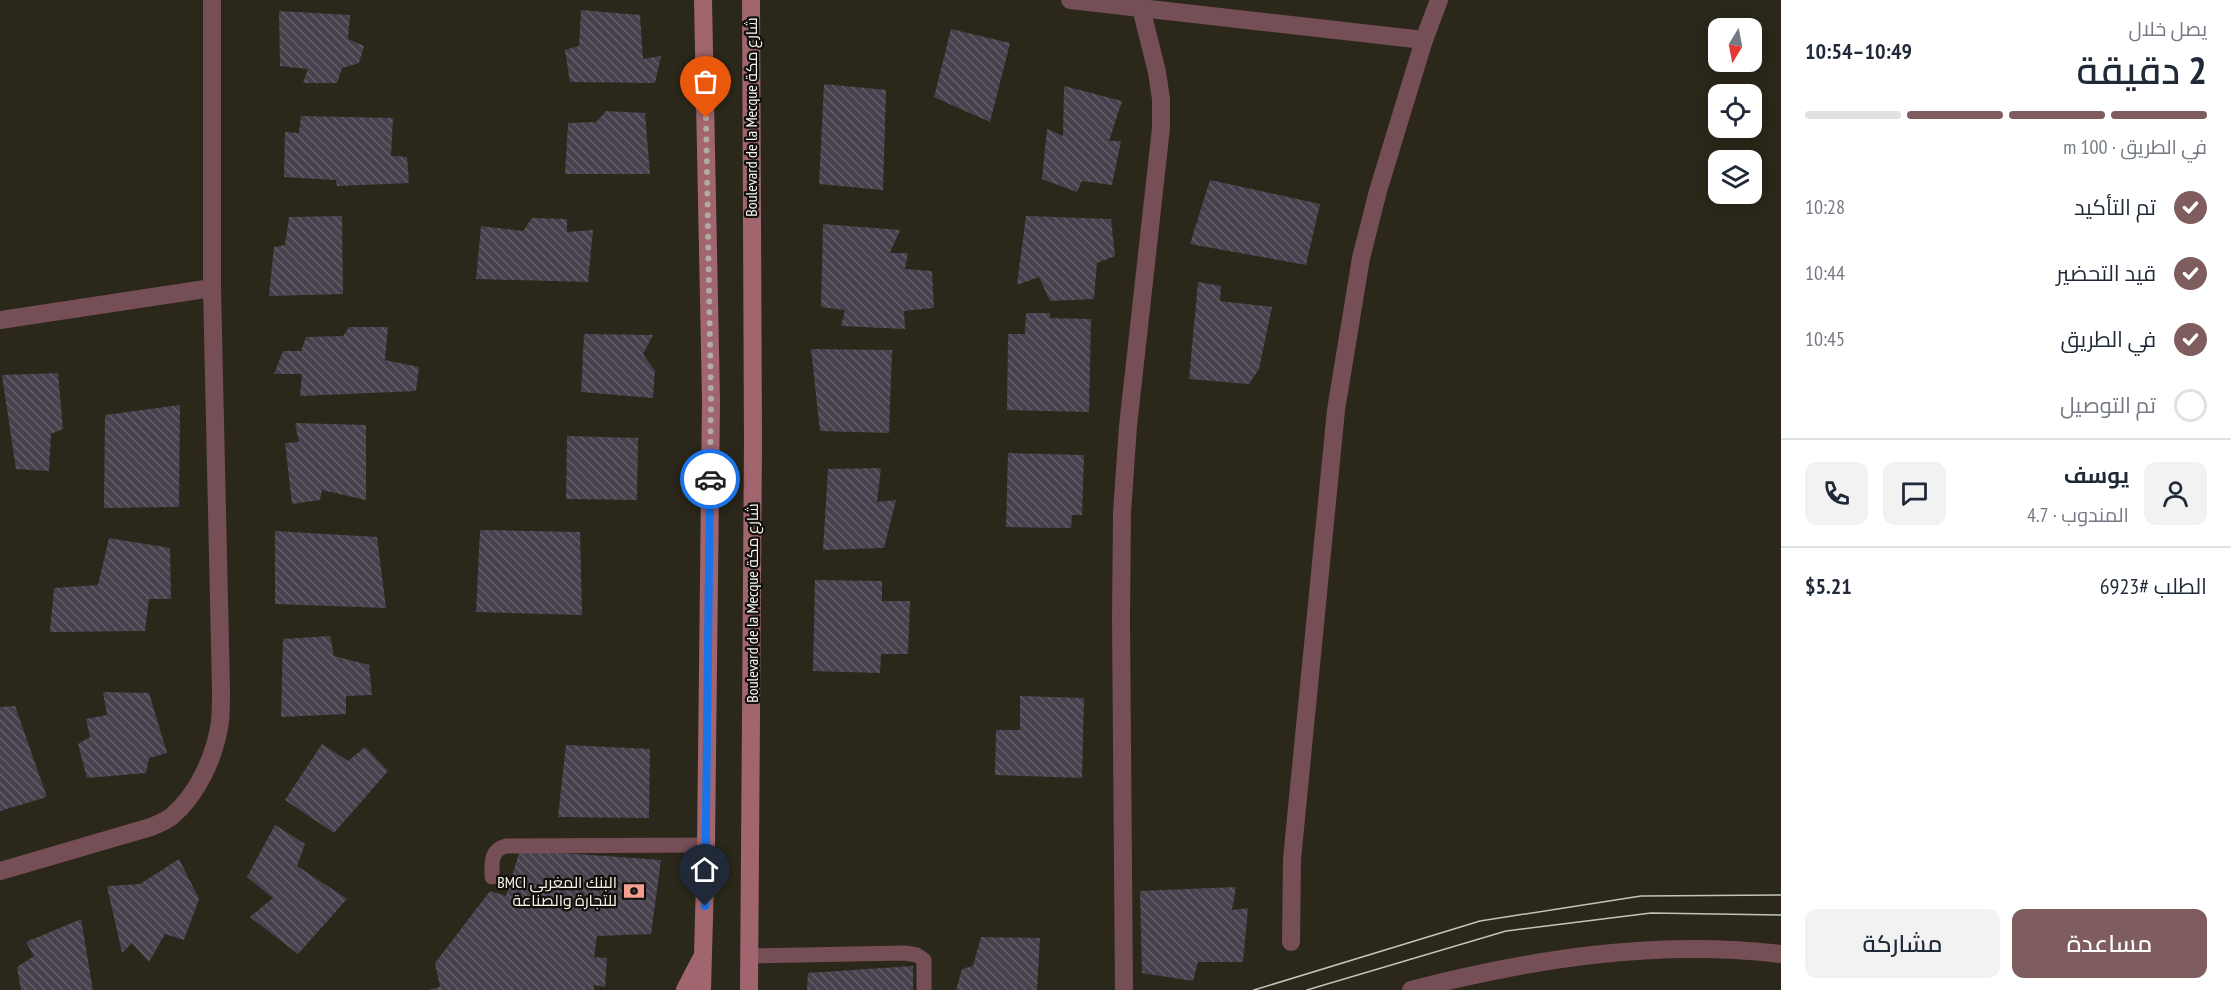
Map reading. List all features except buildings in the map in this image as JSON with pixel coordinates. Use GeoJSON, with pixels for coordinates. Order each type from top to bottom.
{"type":"FeatureCollection","features":[{"type":"Feature","properties":{"kind":"main road"},"geometry":{"type":"LineString","coordinates":[[702,990],[711,400],[704,0]]}},
{"type":"Feature","properties":{"kind":"main road","name":"Boulevard de la Mecque شارع مكة"},"geometry":{"type":"LineString","coordinates":[[749,990],[753,453],[751,0]]}},
{"type":"Feature","properties":{"kind":"main road"},"geometry":{"type":"LineString","coordinates":[[685,990],[704,952]]}},
{"type":"Feature","properties":{"kind":"street"},"geometry":{"type":"LineString","coordinates":[[0,871],[141,831],[170,818],[200,782],[220,723],[212,288],[212,0]]}},
{"type":"Feature","properties":{"kind":"street"},"geometry":{"type":"LineString","coordinates":[[1071,0],[1140,4],[1424,40]]}},
{"type":"Feature","properties":{"kind":"street"},"geometry":{"type":"LineString","coordinates":[[1291,942],[1292,859],[1336,410],[1361,258],[1378,191],[1424,40],[1439,0]]}},
{"type":"Feature","properties":{"kind":"street"},"geometry":{"type":"LineString","coordinates":[[1124,990],[1122,513],[1128,426],[1161,128],[1161,99],[1157,72],[1140,4]]}},
{"type":"Feature","properties":{"kind":"street"},"geometry":{"type":"LineString","coordinates":[[0,320],[212,288]]}},
{"type":"Feature","properties":{"kind":"street"},"geometry":{"type":"LineString","coordinates":[[1411,990],[1485,972],[1587,956],[1708,949],[1781,954]]}},
{"type":"Feature","properties":{"kind":"lane"},"geometry":{"type":"LineString","coordinates":[[492,877],[493,855],[496,850],[506,846],[706,845]]}},
{"type":"Feature","properties":{"kind":"lane"},"geometry":{"type":"LineString","coordinates":[[750,956],[917,955],[924,960],[924,990]]}},
{"type":"Feature","properties":{"kind":"tram line"},"geometry":{"type":"LineString","coordinates":[[1254,990],[1480,921],[1641,896],[1781,895]]}},
{"type":"Feature","properties":{"kind":"tram line"},"geometry":{"type":"LineString","coordinates":[[1307,990],[1506,931],[1651,913],[1781,915]]}},
{"type":"Feature","properties":{"kind":"way so far"},"geometry":{"type":"LineString","coordinates":[[706,118],[711,400],[710,479]]}},
{"type":"Feature","properties":{"kind":"place","name":"BMCI البنك المغربي للتجارة والصناعة"},"geometry":{"type":"Point","coordinates":[634,891]}},
{"type":"Feature","properties":{"kind":"route"},"geometry":{"type":"LineString","coordinates":[[705,906],[710,479]]}}]}
